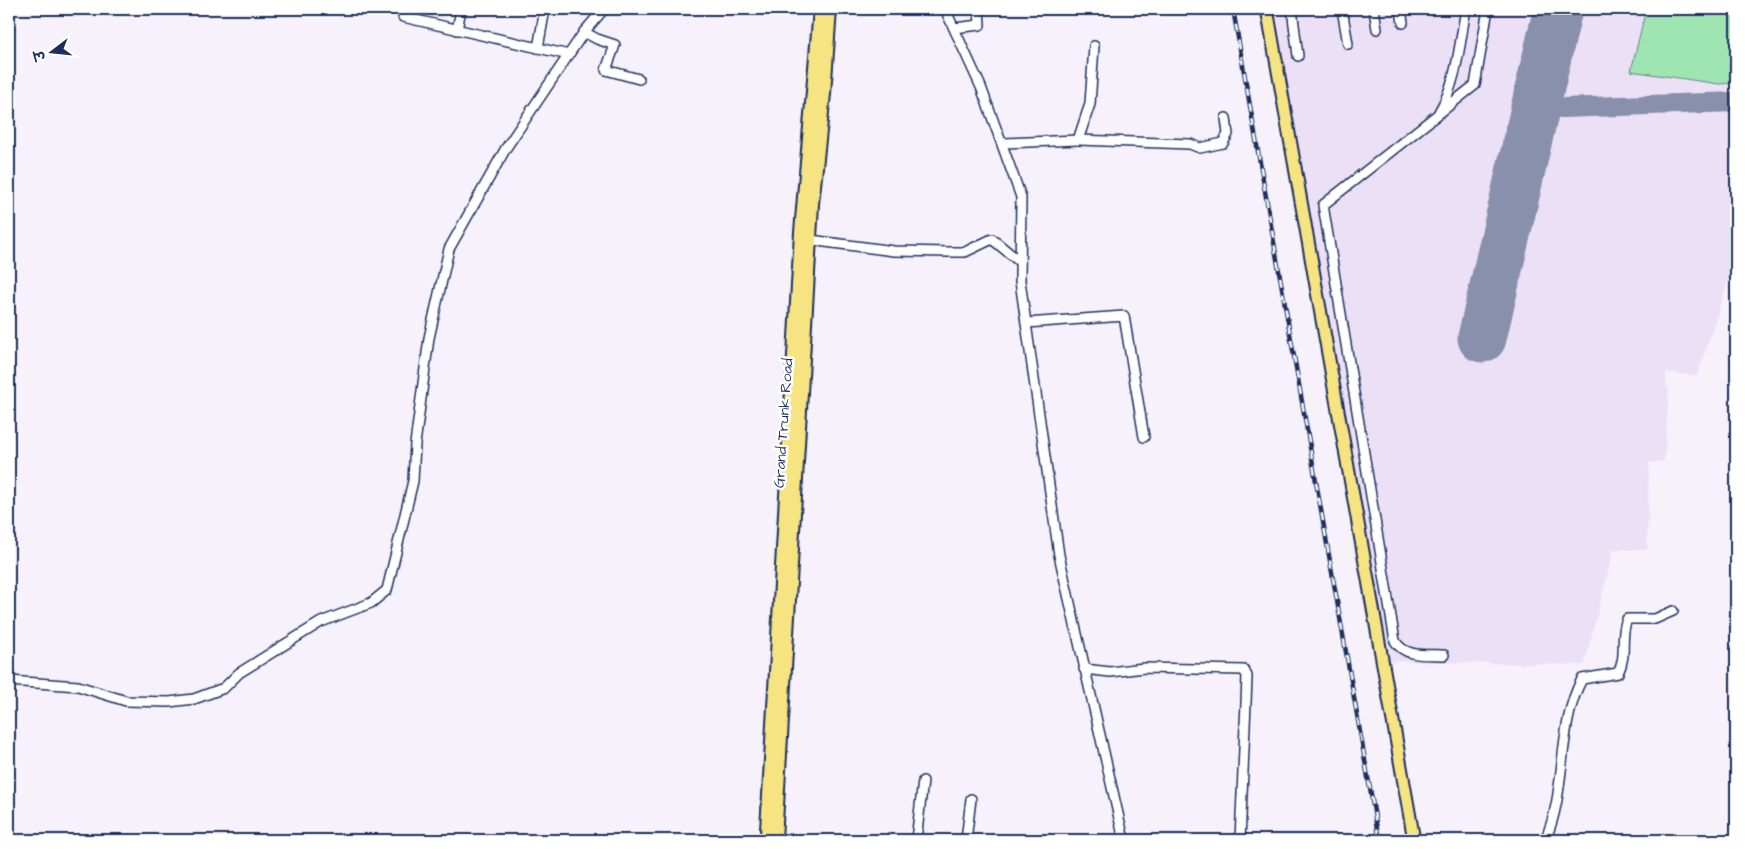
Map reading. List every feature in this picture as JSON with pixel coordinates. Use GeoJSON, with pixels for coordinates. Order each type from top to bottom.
{"type":"FeatureCollection","features":[{"type":"Feature","properties":{"kind":"highway","name":"Grand Trunk Road"},"geometry":{"type":"LineString","coordinates":[[767,840],[801,241],[820,9]]}},
{"type":"Feature","properties":{"kind":"highway","name":"Grand Trunk Road"},"geometry":{"type":"LineString","coordinates":[[775,840],[810,240],[830,9]]}},
{"type":"Feature","properties":{"kind":"main road"},"geometry":{"type":"LineString","coordinates":[[1267,9],[1414,840]]}},
{"type":"Feature","properties":{"kind":"street"},"geometry":{"type":"LineString","coordinates":[[457,30],[461,9]]}},
{"type":"Feature","properties":{"kind":"street"},"geometry":{"type":"LineString","coordinates":[[538,48],[545,9]]}},
{"type":"Feature","properties":{"kind":"street"},"geometry":{"type":"LineString","coordinates":[[9,681],[78,686],[126,701],[169,702],[194,699],[224,688],[239,673],[320,622],[372,603],[387,590],[413,481],[415,444],[429,338],[449,249],[506,148],[584,32],[604,9]]}},
{"type":"Feature","properties":{"kind":"street"},"geometry":{"type":"LineString","coordinates":[[945,9],[981,87],[1021,197],[1020,281],[1059,555],[1124,840]]}},
{"type":"Feature","properties":{"kind":"street"},"geometry":{"type":"LineString","coordinates":[[954,28],[980,25],[979,9]]}},
{"type":"Feature","properties":{"kind":"street"},"geometry":{"type":"LineString","coordinates":[[1292,9],[1298,56]]}},
{"type":"Feature","properties":{"kind":"street"},"geometry":{"type":"LineString","coordinates":[[1342,9],[1348,44]]}},
{"type":"Feature","properties":{"kind":"street"},"geometry":{"type":"LineString","coordinates":[[1374,9],[1377,29]]}},
{"type":"Feature","properties":{"kind":"street"},"geometry":{"type":"LineString","coordinates":[[1401,9],[1403,22]]}},
{"type":"Feature","properties":{"kind":"street"},"geometry":{"type":"LineString","coordinates":[[1434,118],[1445,103],[1466,9]]}},
{"type":"Feature","properties":{"kind":"street"},"geometry":{"type":"LineString","coordinates":[[1444,655],[1410,653],[1400,649],[1395,641],[1323,205],[1475,85],[1488,9]]}},
{"type":"Feature","properties":{"kind":"street"},"geometry":{"type":"LineString","coordinates":[[403,17],[569,55]]}},
{"type":"Feature","properties":{"kind":"street"},"geometry":{"type":"LineString","coordinates":[[584,32],[615,45],[606,70],[639,79]]}},
{"type":"Feature","properties":{"kind":"street"},"geometry":{"type":"LineString","coordinates":[[1078,140],[1090,104],[1094,46]]}},
{"type":"Feature","properties":{"kind":"street"},"geometry":{"type":"LineString","coordinates":[[1002,143],[1078,140],[1190,144],[1200,148],[1223,143],[1228,134],[1226,118]]}},
{"type":"Feature","properties":{"kind":"street"},"geometry":{"type":"LineString","coordinates":[[810,240],[894,251],[965,252],[992,239],[1020,262]]}},
{"type":"Feature","properties":{"kind":"street"},"geometry":{"type":"LineString","coordinates":[[1026,324],[1124,316],[1144,438]]}},
{"type":"Feature","properties":{"kind":"street"},"geometry":{"type":"LineString","coordinates":[[1545,840],[1563,767],[1574,700],[1582,679],[1618,673],[1624,662],[1623,639],[1627,619],[1654,618],[1673,611]]}},
{"type":"Feature","properties":{"kind":"street"},"geometry":{"type":"LineString","coordinates":[[1084,669],[1110,672],[1138,668],[1244,670],[1247,676],[1247,694],[1240,840]]}},
{"type":"Feature","properties":{"kind":"street"},"geometry":{"type":"LineString","coordinates":[[916,840],[922,782]]}},
{"type":"Feature","properties":{"kind":"street"},"geometry":{"type":"LineString","coordinates":[[966,840],[971,799]]}},
{"type":"Feature","properties":{"kind":"shaded area"},"geometry":{"type":"Polygon","coordinates":[[[1271,9],[1736,9],[1736,257],[1697,376],[1666,372],[1666,388],[1669,388],[1664,461],[1649,463],[1647,550],[1614,549],[1584,665],[1383,661],[1271,9]]]}},
{"type":"Feature","properties":{"kind":"green space"},"geometry":{"type":"Polygon","coordinates":[[[1646,9],[1736,9],[1736,83],[1719,84],[1631,71],[1646,9]]]}},
{"type":"Feature","properties":{"kind":"taxiway"},"geometry":{"type":"LineString","coordinates":[[1538,102],[1562,108],[1736,102]]}},
{"type":"Feature","properties":{"kind":"runway"},"geometry":{"type":"LineString","coordinates":[[1482,338],[1558,9]]}},
{"type":"Feature","properties":{"kind":"railway"},"geometry":{"type":"LineString","coordinates":[[1233,9],[1379,840]]}}]}
